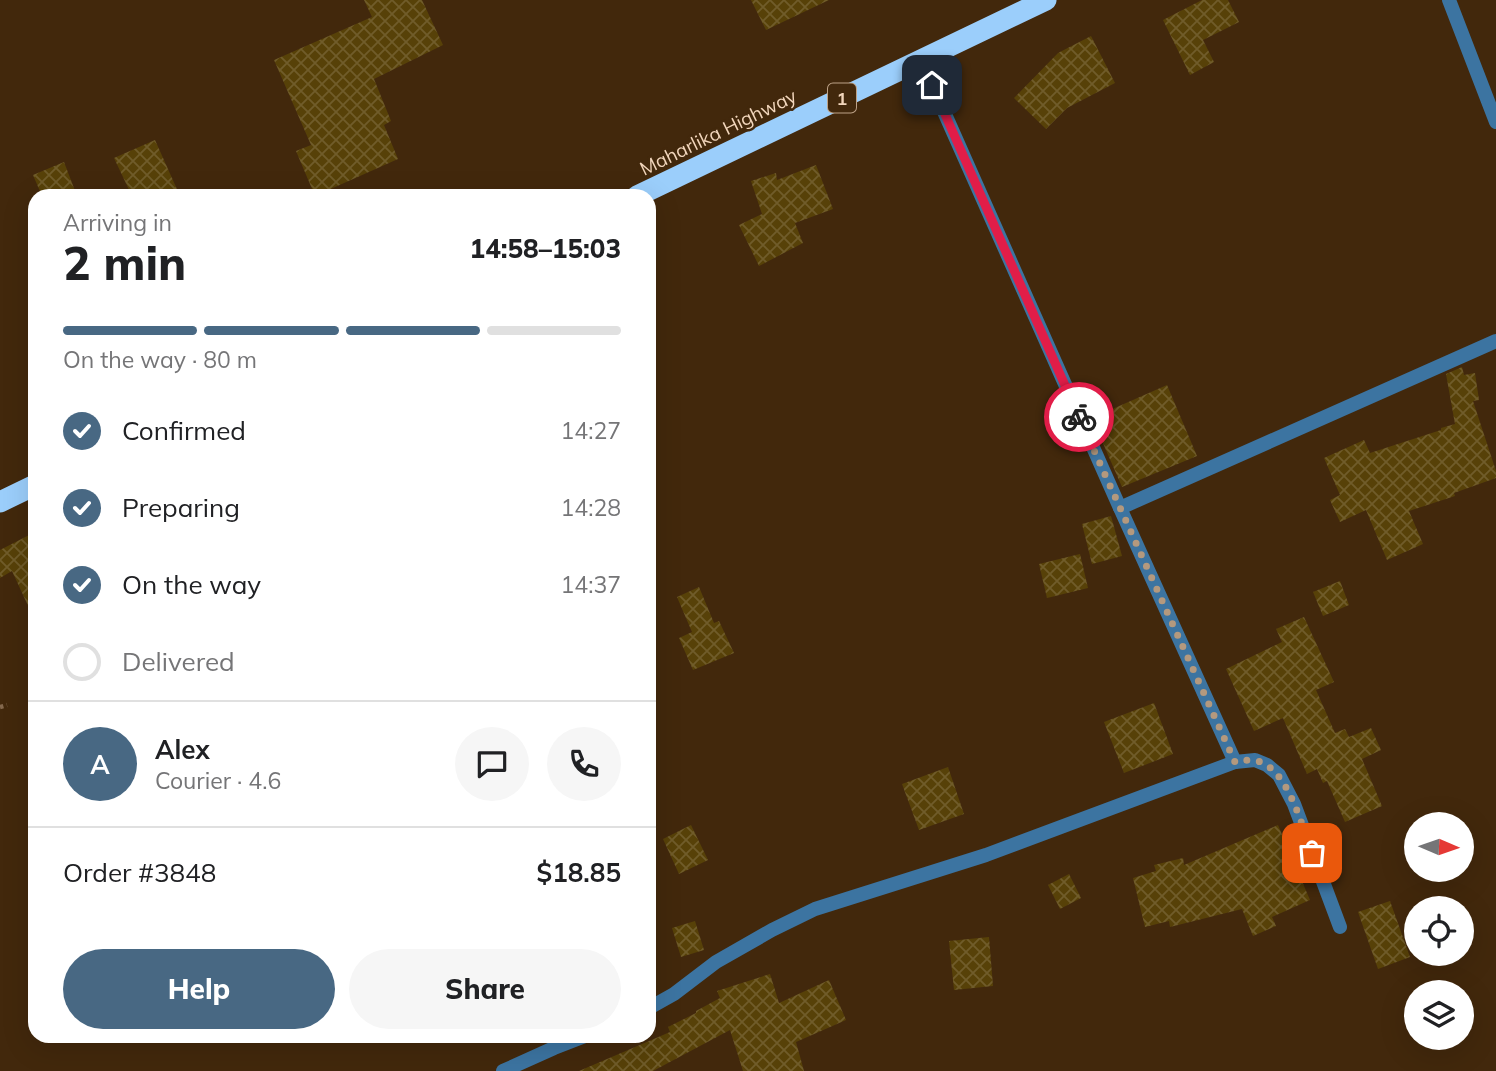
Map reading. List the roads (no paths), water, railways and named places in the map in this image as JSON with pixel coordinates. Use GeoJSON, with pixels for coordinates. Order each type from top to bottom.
{"type":"FeatureCollection","features":[{"type":"Feature","properties":{"kind":"highway","name":"Maharlika Highway"},"geometry":{"type":"LineString","coordinates":[[653,189],[1046,0]]}},
{"type":"Feature","properties":{"kind":"highway"},"geometry":{"type":"LineString","coordinates":[[0,502],[28,488]]}},
{"type":"Feature","properties":{"kind":"street"},"geometry":{"type":"LineString","coordinates":[[1449,0],[1496,122]]}},
{"type":"Feature","properties":{"kind":"street"},"geometry":{"type":"LineString","coordinates":[[921,60],[1235,762]]}},
{"type":"Feature","properties":{"kind":"street"},"geometry":{"type":"LineString","coordinates":[[1120,509],[1496,341]]}},
{"type":"Feature","properties":{"kind":"street"},"geometry":{"type":"LineString","coordinates":[[656,1004],[716,962],[815,909],[986,855],[1235,762],[1255,760],[1267,765],[1279,775],[1294,804],[1340,927]]}},
{"type":"Feature","properties":{"kind":"street"},"geometry":{"type":"LineString","coordinates":[[503,1071],[567,1043]]}}]}
